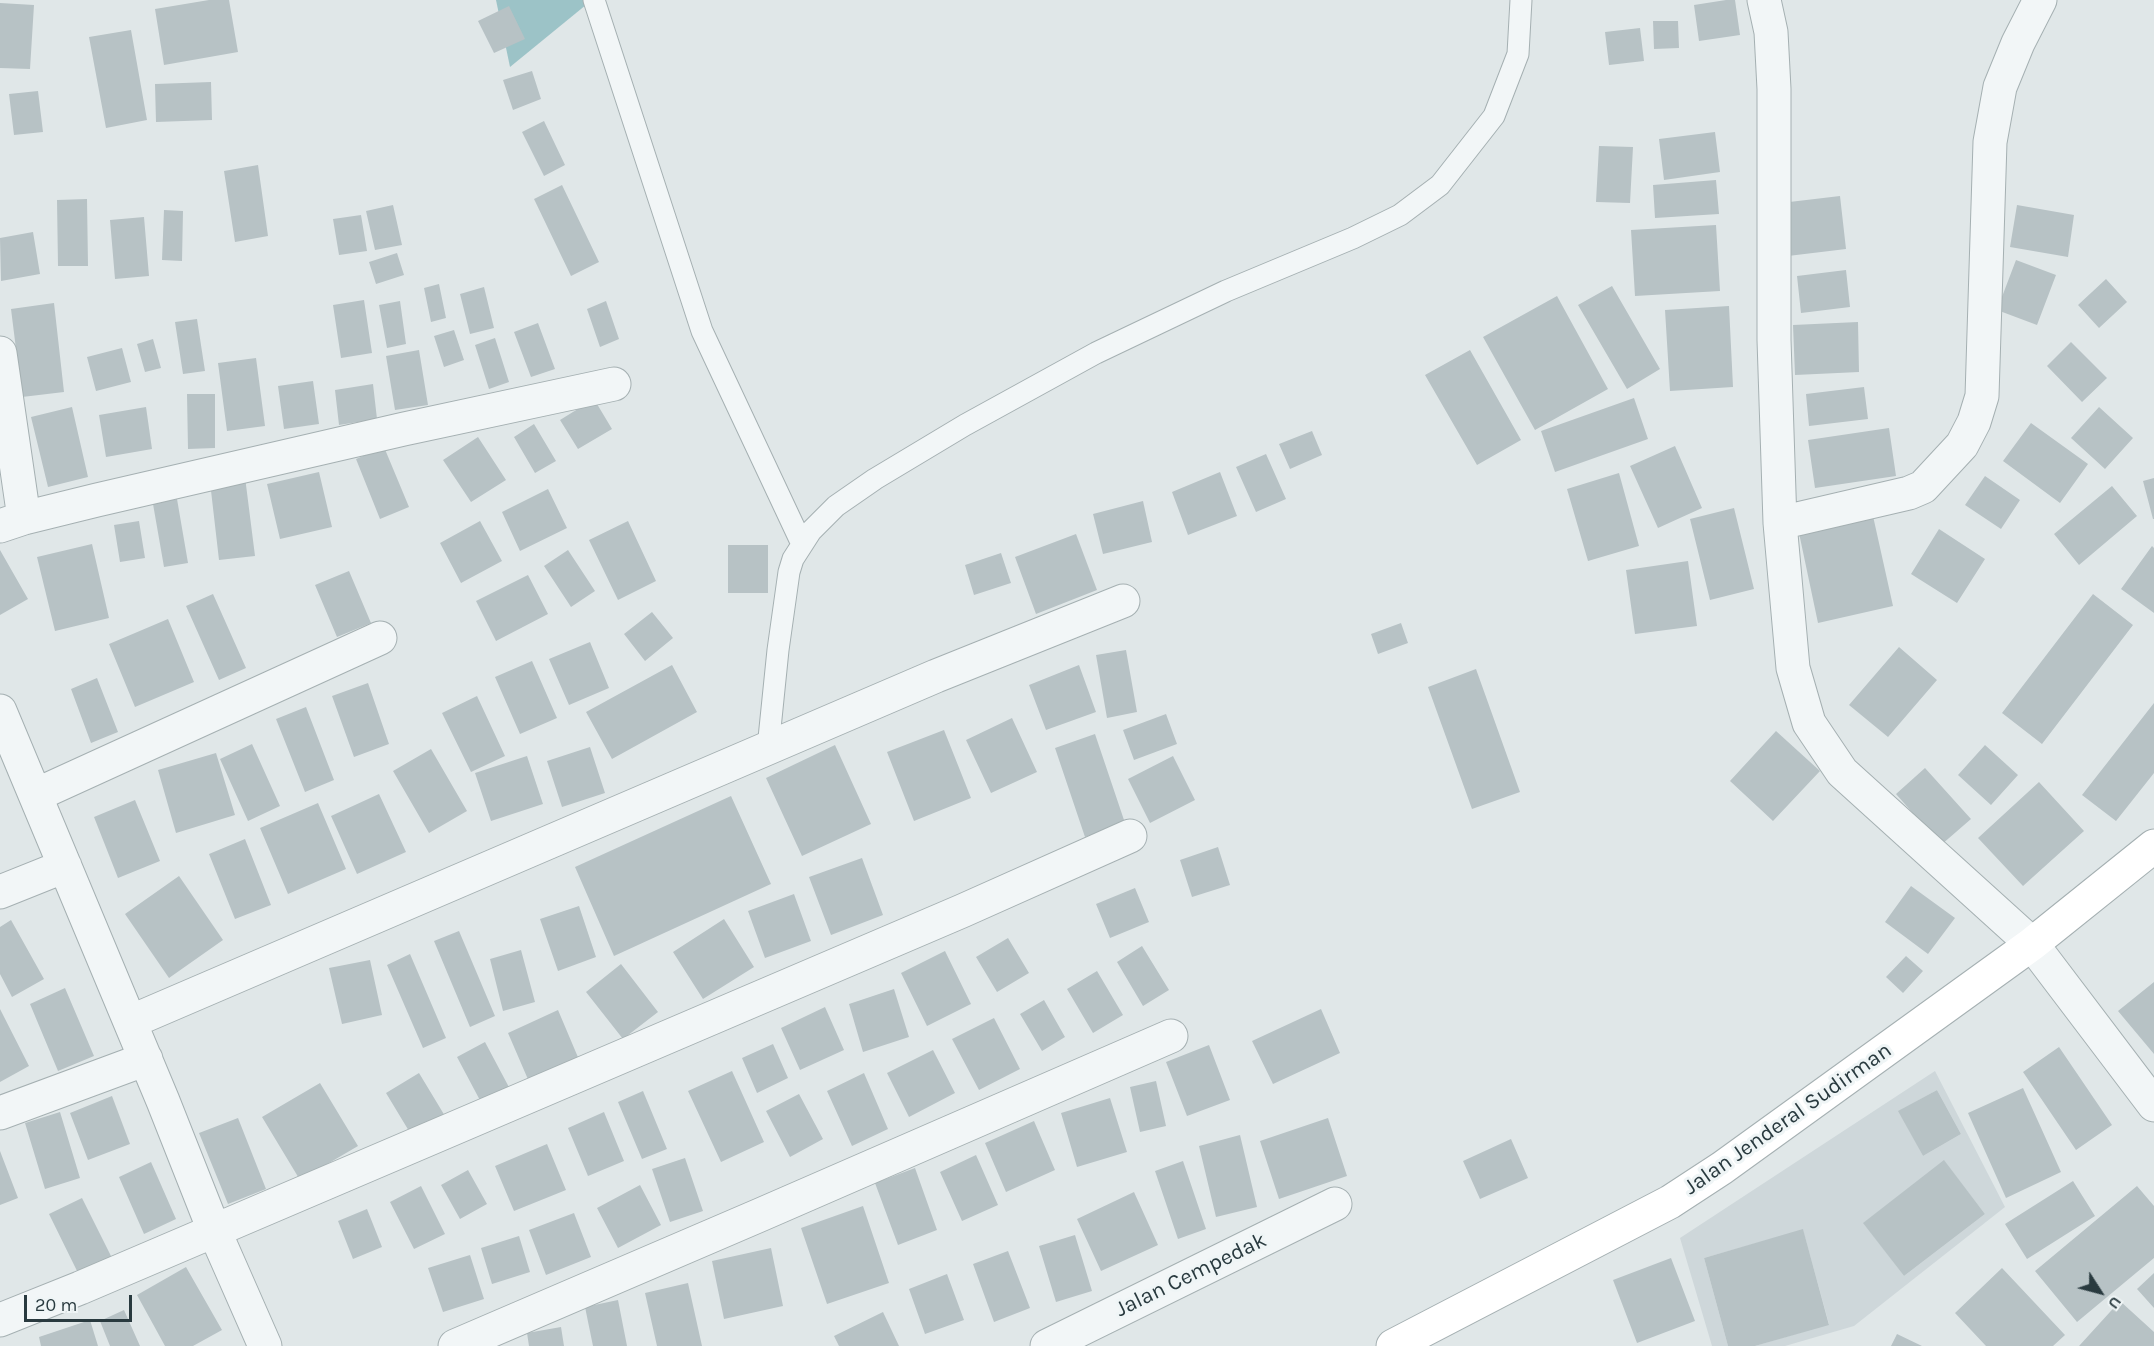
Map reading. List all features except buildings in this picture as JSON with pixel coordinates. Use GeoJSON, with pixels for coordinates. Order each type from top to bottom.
{"type":"FeatureCollection","features":[{"type":"Feature","properties":{"kind":"main road","name":"Jalan Jenderal Sudirman"},"geometry":{"type":"LineString","coordinates":[[1393,1346],[1670,1202],[1722,1168],[2032,944],[2154,846]]}},
{"type":"Feature","properties":{"kind":"street"},"geometry":{"type":"LineString","coordinates":[[1764,0],[1771,32],[1774,89],[1774,340],[1780,523],[1793,668],[1809,723],[1842,772],[2032,944],[2154,1105]]}},
{"type":"Feature","properties":{"kind":"street"},"geometry":{"type":"LineString","coordinates":[[1780,523],[1909,493],[1923,487],[1962,445],[1974,422],[1982,396],[1990,142],[2000,87],[2018,43],[2040,0]]}},
{"type":"Feature","properties":{"kind":"street"},"geometry":{"type":"LineString","coordinates":[[0,353],[12,522],[393,432],[614,384]]}},
{"type":"Feature","properties":{"kind":"street"},"geometry":{"type":"LineString","coordinates":[[130,1022],[936,676],[1123,601]]}},
{"type":"Feature","properties":{"kind":"street"},"geometry":{"type":"LineString","coordinates":[[36,795],[381,638]]}},
{"type":"Feature","properties":{"kind":"street"},"geometry":{"type":"LineString","coordinates":[[0,711],[146,1059],[214,1230],[265,1346]]}},
{"type":"Feature","properties":{"kind":"street"},"geometry":{"type":"LineString","coordinates":[[0,1320],[951,915],[1130,836]]}},
{"type":"Feature","properties":{"kind":"street"},"geometry":{"type":"LineString","coordinates":[[0,892],[65,866]]}},
{"type":"Feature","properties":{"kind":"street"},"geometry":{"type":"LineString","coordinates":[[455,1346],[1171,1036]]}},
{"type":"Feature","properties":{"kind":"street"},"geometry":{"type":"LineString","coordinates":[[0,1113],[146,1059]]}},
{"type":"Feature","properties":{"kind":"street","name":"Jalan Cempedak"},"geometry":{"type":"LineString","coordinates":[[1047,1346],[1335,1204]]}},
{"type":"Feature","properties":{"kind":"lane"},"geometry":{"type":"LineString","coordinates":[[594,0],[702,332],[802,544]]}},
{"type":"Feature","properties":{"kind":"lane"},"geometry":{"type":"LineString","coordinates":[[768,748],[789,572],[811,531],[836,506],[875,479],[965,425],[1096,353],[1226,291],[1353,238],[1400,215],[1440,185],[1494,116],[1518,54],[1521,0]]}},
{"type":"Feature","properties":{"kind":"shaded area"},"geometry":{"type":"Polygon","coordinates":[[[1935,1071],[2005,1207],[1854,1326],[1785,1346],[1755,1346],[1829,1324],[1803,1230],[1704,1258],[1728,1346],[1712,1346],[1680,1238],[1935,1071]],[[1937,1090],[1899,1111],[1923,1156],[1961,1134],[1937,1090]],[[1944,1161],[1864,1223],[1904,1276],[1985,1214],[1944,1161]]]}},
{"type":"Feature","properties":{"kind":"water"},"geometry":{"type":"Polygon","coordinates":[[[496,0],[592,0],[510,67],[496,0]]]}}]}
